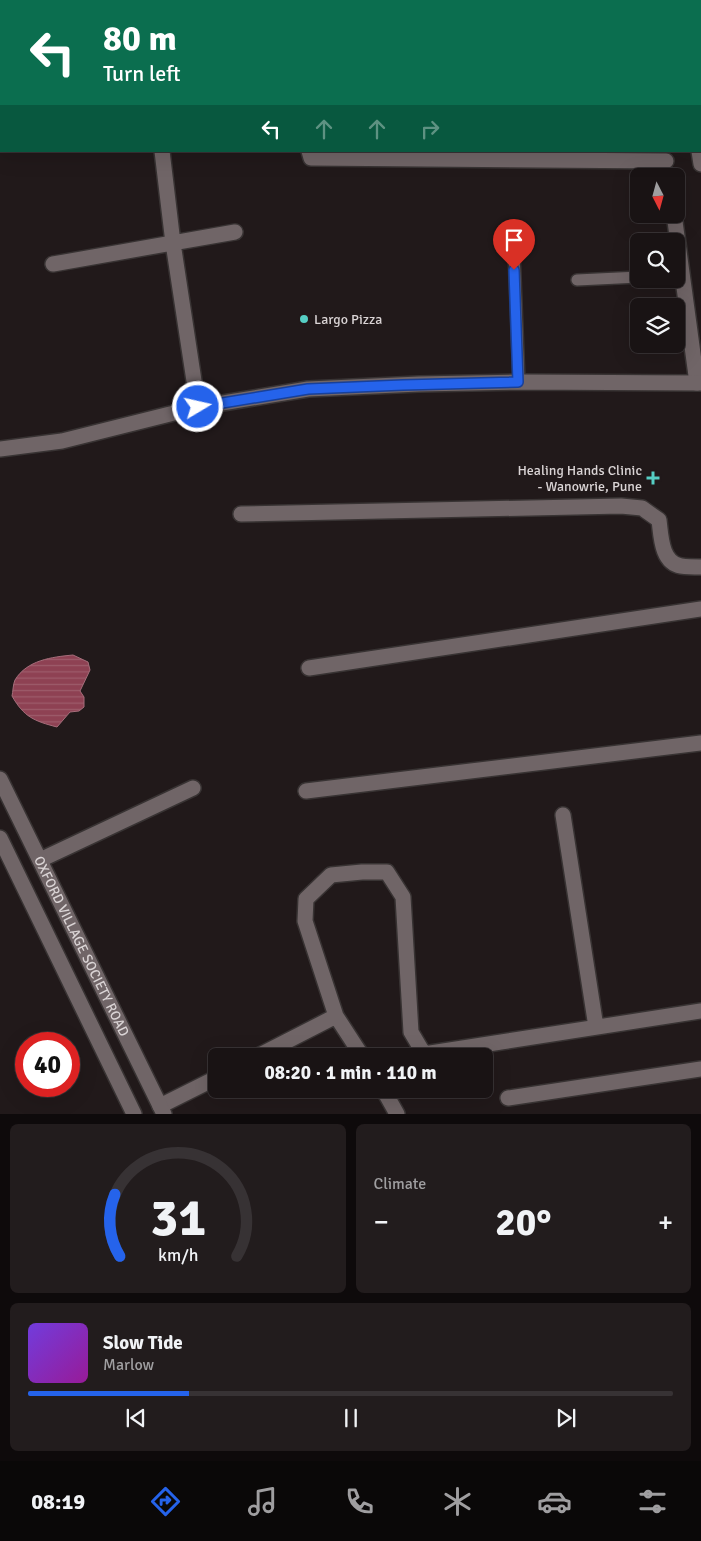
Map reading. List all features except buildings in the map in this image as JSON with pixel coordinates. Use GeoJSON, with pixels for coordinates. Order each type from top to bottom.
{"type":"FeatureCollection","features":[{"type":"Feature","properties":{"kind":"street"},"geometry":{"type":"LineString","coordinates":[[162,152],[173,243],[198,407]]}},
{"type":"Feature","properties":{"kind":"street"},"geometry":{"type":"LineString","coordinates":[[310,152],[311,158],[665,156]]}},
{"type":"Feature","properties":{"kind":"street"},"geometry":{"type":"LineString","coordinates":[[53,264],[235,232]]}},
{"type":"Feature","properties":{"kind":"street"},"geometry":{"type":"LineString","coordinates":[[0,449],[62,441],[198,407],[308,389],[410,384],[518,382],[699,383],[681,288]]}},
{"type":"Feature","properties":{"kind":"street"},"geometry":{"type":"LineString","coordinates":[[241,514],[642,508],[659,520],[662,546],[671,561],[679,566],[701,567]]}},
{"type":"Feature","properties":{"kind":"street"},"geometry":{"type":"LineString","coordinates":[[309,668],[701,609]]}},
{"type":"Feature","properties":{"kind":"street"},"geometry":{"type":"LineString","coordinates":[[306,791],[701,743]]}},
{"type":"Feature","properties":{"kind":"street","name":"OXFORD VILLAGE SOCIETY ROAD"},"geometry":{"type":"LineString","coordinates":[[0,779],[162,1110]]}},
{"type":"Feature","properties":{"kind":"street"},"geometry":{"type":"LineString","coordinates":[[40,860],[193,788]]}},
{"type":"Feature","properties":{"kind":"street"},"geometry":{"type":"LineString","coordinates":[[563,815],[596,1027]]}},
{"type":"Feature","properties":{"kind":"street"},"geometry":{"type":"LineString","coordinates":[[0,838],[134,1114]]}},
{"type":"Feature","properties":{"kind":"street"},"geometry":{"type":"LineString","coordinates":[[357,1048],[336,1016],[305,921],[306,899],[330,875],[387,872],[403,898],[411,1032],[424,1054],[701,1011]]}},
{"type":"Feature","properties":{"kind":"street"},"geometry":{"type":"LineString","coordinates":[[274,1048],[336,1016]]}},
{"type":"Feature","properties":{"kind":"street"},"geometry":{"type":"LineString","coordinates":[[508,1098],[701,1069]]}},
{"type":"Feature","properties":{"kind":"street"},"geometry":{"type":"LineString","coordinates":[[162,1110],[208,1083]]}},
{"type":"Feature","properties":{"kind":"street"},"geometry":{"type":"LineString","coordinates":[[388,1098],[397,1114]]}},
{"type":"Feature","properties":{"kind":"lane"},"geometry":{"type":"LineString","coordinates":[[514,252],[518,382]]}},
{"type":"Feature","properties":{"kind":"lane"},"geometry":{"type":"LineString","coordinates":[[577,280],[630,277]]}},
{"type":"Feature","properties":{"kind":"shaded area"},"geometry":{"type":"Polygon","coordinates":[[[73,655],[88,662],[90,670],[80,691],[84,697],[84,707],[79,711],[70,712],[57,727],[30,717],[21,709],[12,696],[15,680],[20,673],[33,664],[57,657],[73,655]]]}},
{"type":"Feature","properties":{"kind":"place","name":"Largo Pizza"},"geometry":{"type":"Point","coordinates":[304,319]}},
{"type":"Feature","properties":{"kind":"place","name":"Healing Hands Clinic - Wanowrie, Pune"},"geometry":{"type":"Point","coordinates":[653,478]}},
{"type":"Feature","properties":{"kind":"route"},"geometry":{"type":"LineString","coordinates":[[198,407],[308,389],[518,382],[514,270]]}}]}
